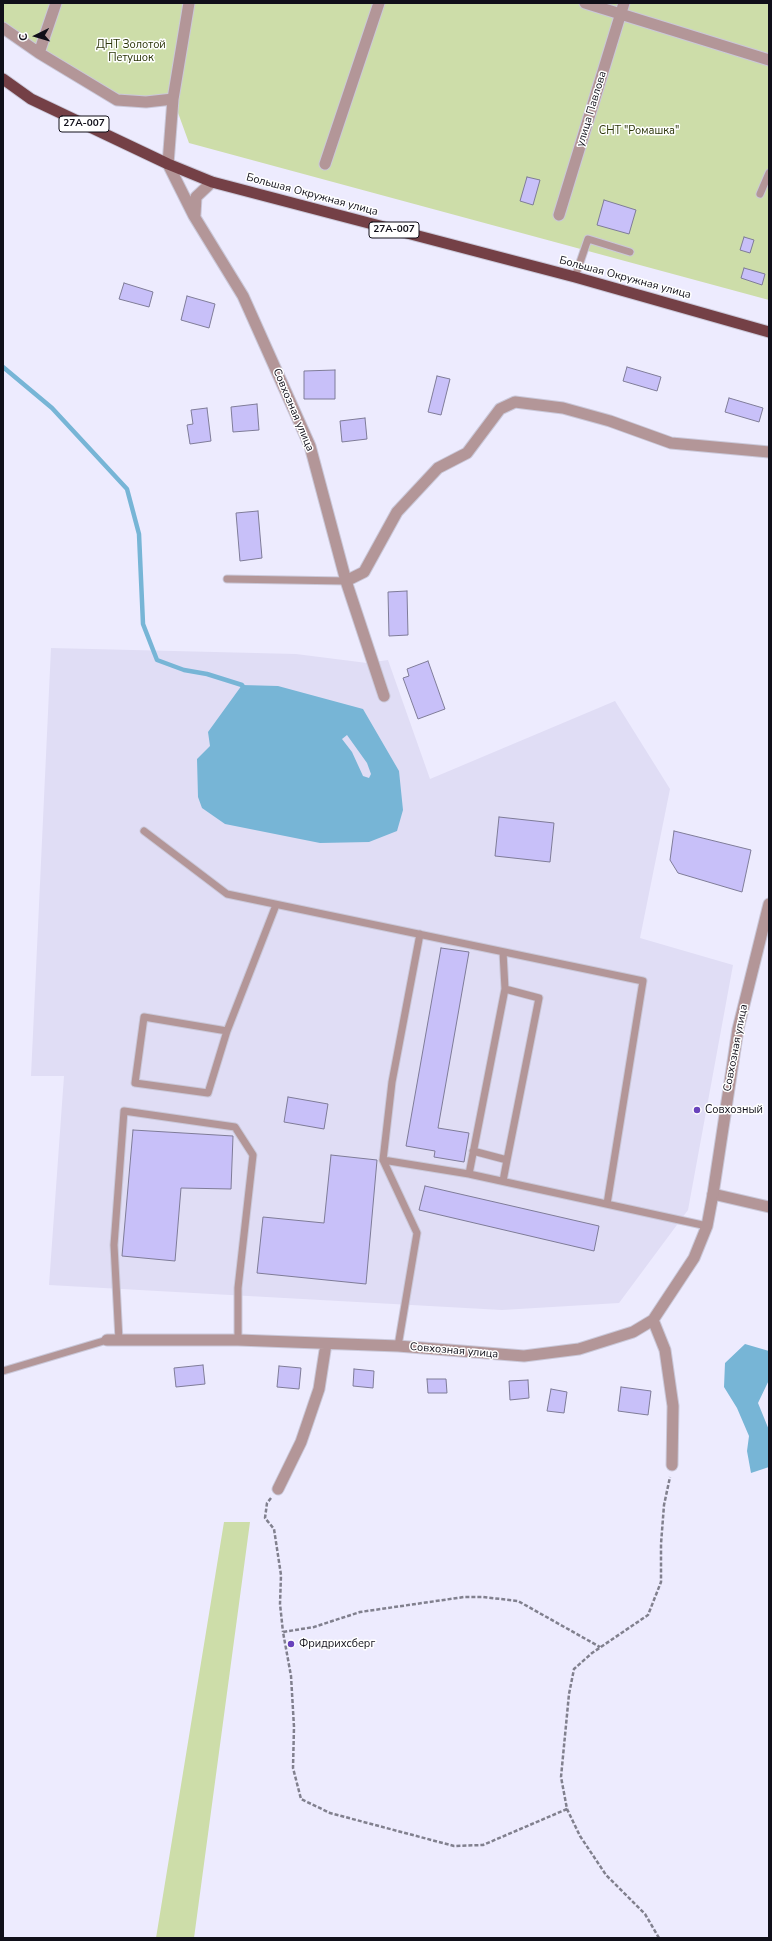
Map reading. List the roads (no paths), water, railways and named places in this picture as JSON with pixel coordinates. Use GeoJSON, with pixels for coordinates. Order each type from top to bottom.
{"type":"FeatureCollection","features":[{"type":"Feature","properties":{"kind":"highway","name":"Большая Окружная улица"},"geometry":{"type":"LineString","coordinates":[[3,79],[31,98],[168,164],[212,182],[575,277],[769,332]]}},
{"type":"Feature","properties":{"kind":"street"},"geometry":{"type":"LineString","coordinates":[[39,53],[56,3]]}},
{"type":"Feature","properties":{"kind":"street"},"geometry":{"type":"LineString","coordinates":[[168,164],[173,99],[188,3]]}},
{"type":"Feature","properties":{"kind":"street"},"geometry":{"type":"LineString","coordinates":[[325,164],[379,3]]}},
{"type":"Feature","properties":{"kind":"street"},"geometry":{"type":"LineString","coordinates":[[585,3],[769,60]]}},
{"type":"Feature","properties":{"kind":"street","name":"улица Павлова"},"geometry":{"type":"LineString","coordinates":[[559,215],[624,3]]}},
{"type":"Feature","properties":{"kind":"street"},"geometry":{"type":"LineString","coordinates":[[3,28],[39,53],[117,100],[146,102],[173,99]]}},
{"type":"Feature","properties":{"kind":"street","name":"Совхозная улица"},"geometry":{"type":"LineString","coordinates":[[168,164],[194,216],[243,296],[310,446],[346,581],[384,696]]}},
{"type":"Feature","properties":{"kind":"street"},"geometry":{"type":"LineString","coordinates":[[194,216],[196,197],[212,182]]}},
{"type":"Feature","properties":{"kind":"street"},"geometry":{"type":"LineString","coordinates":[[346,581],[364,572],[397,512],[438,468],[467,453],[500,409],[515,402],[563,408],[583,413],[671,443],[769,452]]}},
{"type":"Feature","properties":{"kind":"street","name":"Совхозная улица"},"geometry":{"type":"LineString","coordinates":[[113,1340],[238,1340],[398,1346],[524,1356],[579,1349],[633,1332],[653,1320],[694,1258],[706,1226],[713,1194],[738,1029],[769,904]]}},
{"type":"Feature","properties":{"kind":"street"},"geometry":{"type":"LineString","coordinates":[[713,1194],[769,1207]]}},
{"type":"Feature","properties":{"kind":"street"},"geometry":{"type":"LineString","coordinates":[[653,1320],[665,1350],[673,1406],[672,1465]]}},
{"type":"Feature","properties":{"kind":"street"},"geometry":{"type":"LineString","coordinates":[[278,1489],[301,1442],[317,1395],[326,1344]]}},
{"type":"Feature","properties":{"kind":"lane"},"geometry":{"type":"LineString","coordinates":[[760,194],[769,173]]}},
{"type":"Feature","properties":{"kind":"lane"},"geometry":{"type":"LineString","coordinates":[[575,277],[588,239],[630,252]]}},
{"type":"Feature","properties":{"kind":"lane"},"geometry":{"type":"LineString","coordinates":[[227,579],[346,581]]}},
{"type":"Feature","properties":{"kind":"lane"},"geometry":{"type":"LineString","coordinates":[[144,831],[227,894],[643,981],[607,1204]]}},
{"type":"Feature","properties":{"kind":"lane"},"geometry":{"type":"LineString","coordinates":[[227,1031],[144,1017],[135,1083],[208,1092],[227,1031],[276,905]]}},
{"type":"Feature","properties":{"kind":"lane"},"geometry":{"type":"LineString","coordinates":[[398,1346],[417,1233],[383,1160],[392,1082],[420,934]]}},
{"type":"Feature","properties":{"kind":"lane"},"geometry":{"type":"LineString","coordinates":[[469,1174],[505,989],[503,952]]}},
{"type":"Feature","properties":{"kind":"lane"},"geometry":{"type":"LineString","coordinates":[[503,1181],[538,998],[505,989]]}},
{"type":"Feature","properties":{"kind":"lane"},"geometry":{"type":"LineString","coordinates":[[3,1371],[113,1340],[114,1245],[124,1111],[235,1126],[253,1155],[238,1288],[238,1340]]}},
{"type":"Feature","properties":{"kind":"lane"},"geometry":{"type":"LineString","coordinates":[[473,1151],[508,1160]]}},
{"type":"Feature","properties":{"kind":"lane"},"geometry":{"type":"LineString","coordinates":[[383,1160],[469,1174],[706,1226]]}},
{"type":"Feature","properties":{"kind":"water"},"geometry":{"type":"Polygon","coordinates":[[[242,685],[278,686],[363,709],[399,771],[403,810],[397,831],[369,842],[320,843],[225,824],[202,808],[198,797],[197,759],[210,746],[208,732],[242,685]],[[347,735],[342,739],[352,752],[363,776],[369,778],[371,774],[367,763],[347,735]]]}},
{"type":"Feature","properties":{"kind":"water"},"geometry":{"type":"Polygon","coordinates":[[[745,1344],[769,1351],[769,1380],[758,1403],[769,1430],[769,1467],[751,1473],[747,1451],[749,1436],[737,1408],[724,1387],[725,1363],[745,1344]]]}},
{"type":"Feature","properties":{"kind":"waterway"},"geometry":{"type":"LineString","coordinates":[[3,367],[52,408],[127,489],[139,534],[143,624],[157,660],[184,670],[207,674],[242,685],[245,690]]}},
{"type":"Feature","properties":{"kind":"place","name":"Совхозный"},"geometry":{"type":"Point","coordinates":[697,1110]}},
{"type":"Feature","properties":{"kind":"place","name":"Фридрихсберг"},"geometry":{"type":"Point","coordinates":[291,1644]}},
{"type":"Feature","properties":{"kind":"park label","name":"ДНТ Золотой Петушок"},"geometry":{"type":"Point","coordinates":[131,51]}},
{"type":"Feature","properties":{"kind":"park label","name":"СНТ \"Ромашка\""},"geometry":{"type":"Point","coordinates":[639,131]}}]}
